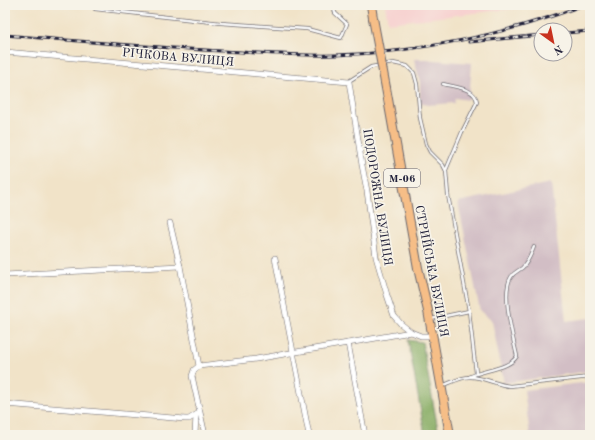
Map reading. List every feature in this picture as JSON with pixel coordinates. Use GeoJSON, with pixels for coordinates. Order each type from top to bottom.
{"type":"FeatureCollection","features":[{"type":"Feature","properties":{"kind":"highway","name":"СТРИЙСЬКА ВУЛИЦЯ"},"geometry":{"type":"LineString","coordinates":[[371,5],[418,268],[450,435]]}},
{"type":"Feature","properties":{"kind":"street","name":"РІЧКОВА ВУЛИЦЯ"},"geometry":{"type":"LineString","coordinates":[[5,52],[349,82]]}},
{"type":"Feature","properties":{"kind":"street","name":"ПОДОРОЖНА ВУЛИЦЯ"},"geometry":{"type":"LineString","coordinates":[[349,82],[376,257],[394,316],[411,332]]}},
{"type":"Feature","properties":{"kind":"street"},"geometry":{"type":"LineString","coordinates":[[170,223],[180,266],[199,366]]}},
{"type":"Feature","properties":{"kind":"street"},"geometry":{"type":"LineString","coordinates":[[274,258],[309,435]]}},
{"type":"Feature","properties":{"kind":"street"},"geometry":{"type":"LineString","coordinates":[[5,275],[180,266]]}},
{"type":"Feature","properties":{"kind":"street"},"geometry":{"type":"LineString","coordinates":[[205,435],[198,414],[192,376],[194,370],[199,366],[256,359],[411,332],[421,336],[432,336]]}},
{"type":"Feature","properties":{"kind":"street"},"geometry":{"type":"LineString","coordinates":[[348,343],[365,435]]}},
{"type":"Feature","properties":{"kind":"street"},"geometry":{"type":"LineString","coordinates":[[5,404],[185,419],[189,419],[198,414]]}},
{"type":"Feature","properties":{"kind":"street"},"geometry":{"type":"LineString","coordinates":[[195,435],[198,414]]}},
{"type":"Feature","properties":{"kind":"lane"},"geometry":{"type":"LineString","coordinates":[[95,5],[95,9],[222,23],[308,28],[341,38],[347,24],[335,12],[333,5]]}},
{"type":"Feature","properties":{"kind":"lane"},"geometry":{"type":"LineString","coordinates":[[349,82],[371,67],[392,64],[403,65],[411,69],[416,77],[420,118],[426,144],[430,152],[443,165],[446,171],[448,195],[469,311],[476,373]]}},
{"type":"Feature","properties":{"kind":"lane"},"geometry":{"type":"LineString","coordinates":[[443,84],[472,92],[477,98],[478,102],[462,132],[446,171]]}},
{"type":"Feature","properties":{"kind":"lane"},"geometry":{"type":"LineString","coordinates":[[441,386],[512,362],[517,356],[509,316],[507,296],[508,282],[514,272],[525,265],[534,246]]}},
{"type":"Feature","properties":{"kind":"lane"},"geometry":{"type":"LineString","coordinates":[[429,320],[469,311]]}},
{"type":"Feature","properties":{"kind":"lane"},"geometry":{"type":"LineString","coordinates":[[469,377],[504,386],[590,377]]}},
{"type":"Feature","properties":{"kind":"shaded area"},"geometry":{"type":"Polygon","coordinates":[[[385,5],[545,5],[388,23],[385,5]]]}},
{"type":"Feature","properties":{"kind":"shaded area"},"geometry":{"type":"Polygon","coordinates":[[[414,59],[472,63],[469,100],[455,98],[454,103],[427,105],[420,102],[420,82],[414,59]]]}},
{"type":"Feature","properties":{"kind":"shaded area"},"geometry":{"type":"Polygon","coordinates":[[[551,183],[566,321],[590,318],[590,371],[504,383],[492,321],[480,311],[458,202],[551,183]]]}},
{"type":"Feature","properties":{"kind":"shaded area"},"geometry":{"type":"Polygon","coordinates":[[[590,382],[590,435],[530,435],[524,390],[590,382]]]}},
{"type":"Feature","properties":{"kind":"green space"},"geometry":{"type":"Polygon","coordinates":[[[408,340],[422,342],[439,435],[425,435],[408,340]]]}},
{"type":"Feature","properties":{"kind":"railway"},"geometry":{"type":"LineString","coordinates":[[5,35],[140,46],[293,55],[336,55],[398,50],[462,40],[524,25],[583,5]]}},
{"type":"Feature","properties":{"kind":"railway"},"geometry":{"type":"LineString","coordinates":[[573,32],[590,31]]}},
{"type":"Feature","properties":{"kind":"railway"},"geometry":{"type":"LineString","coordinates":[[469,42],[533,36]]}}]}
